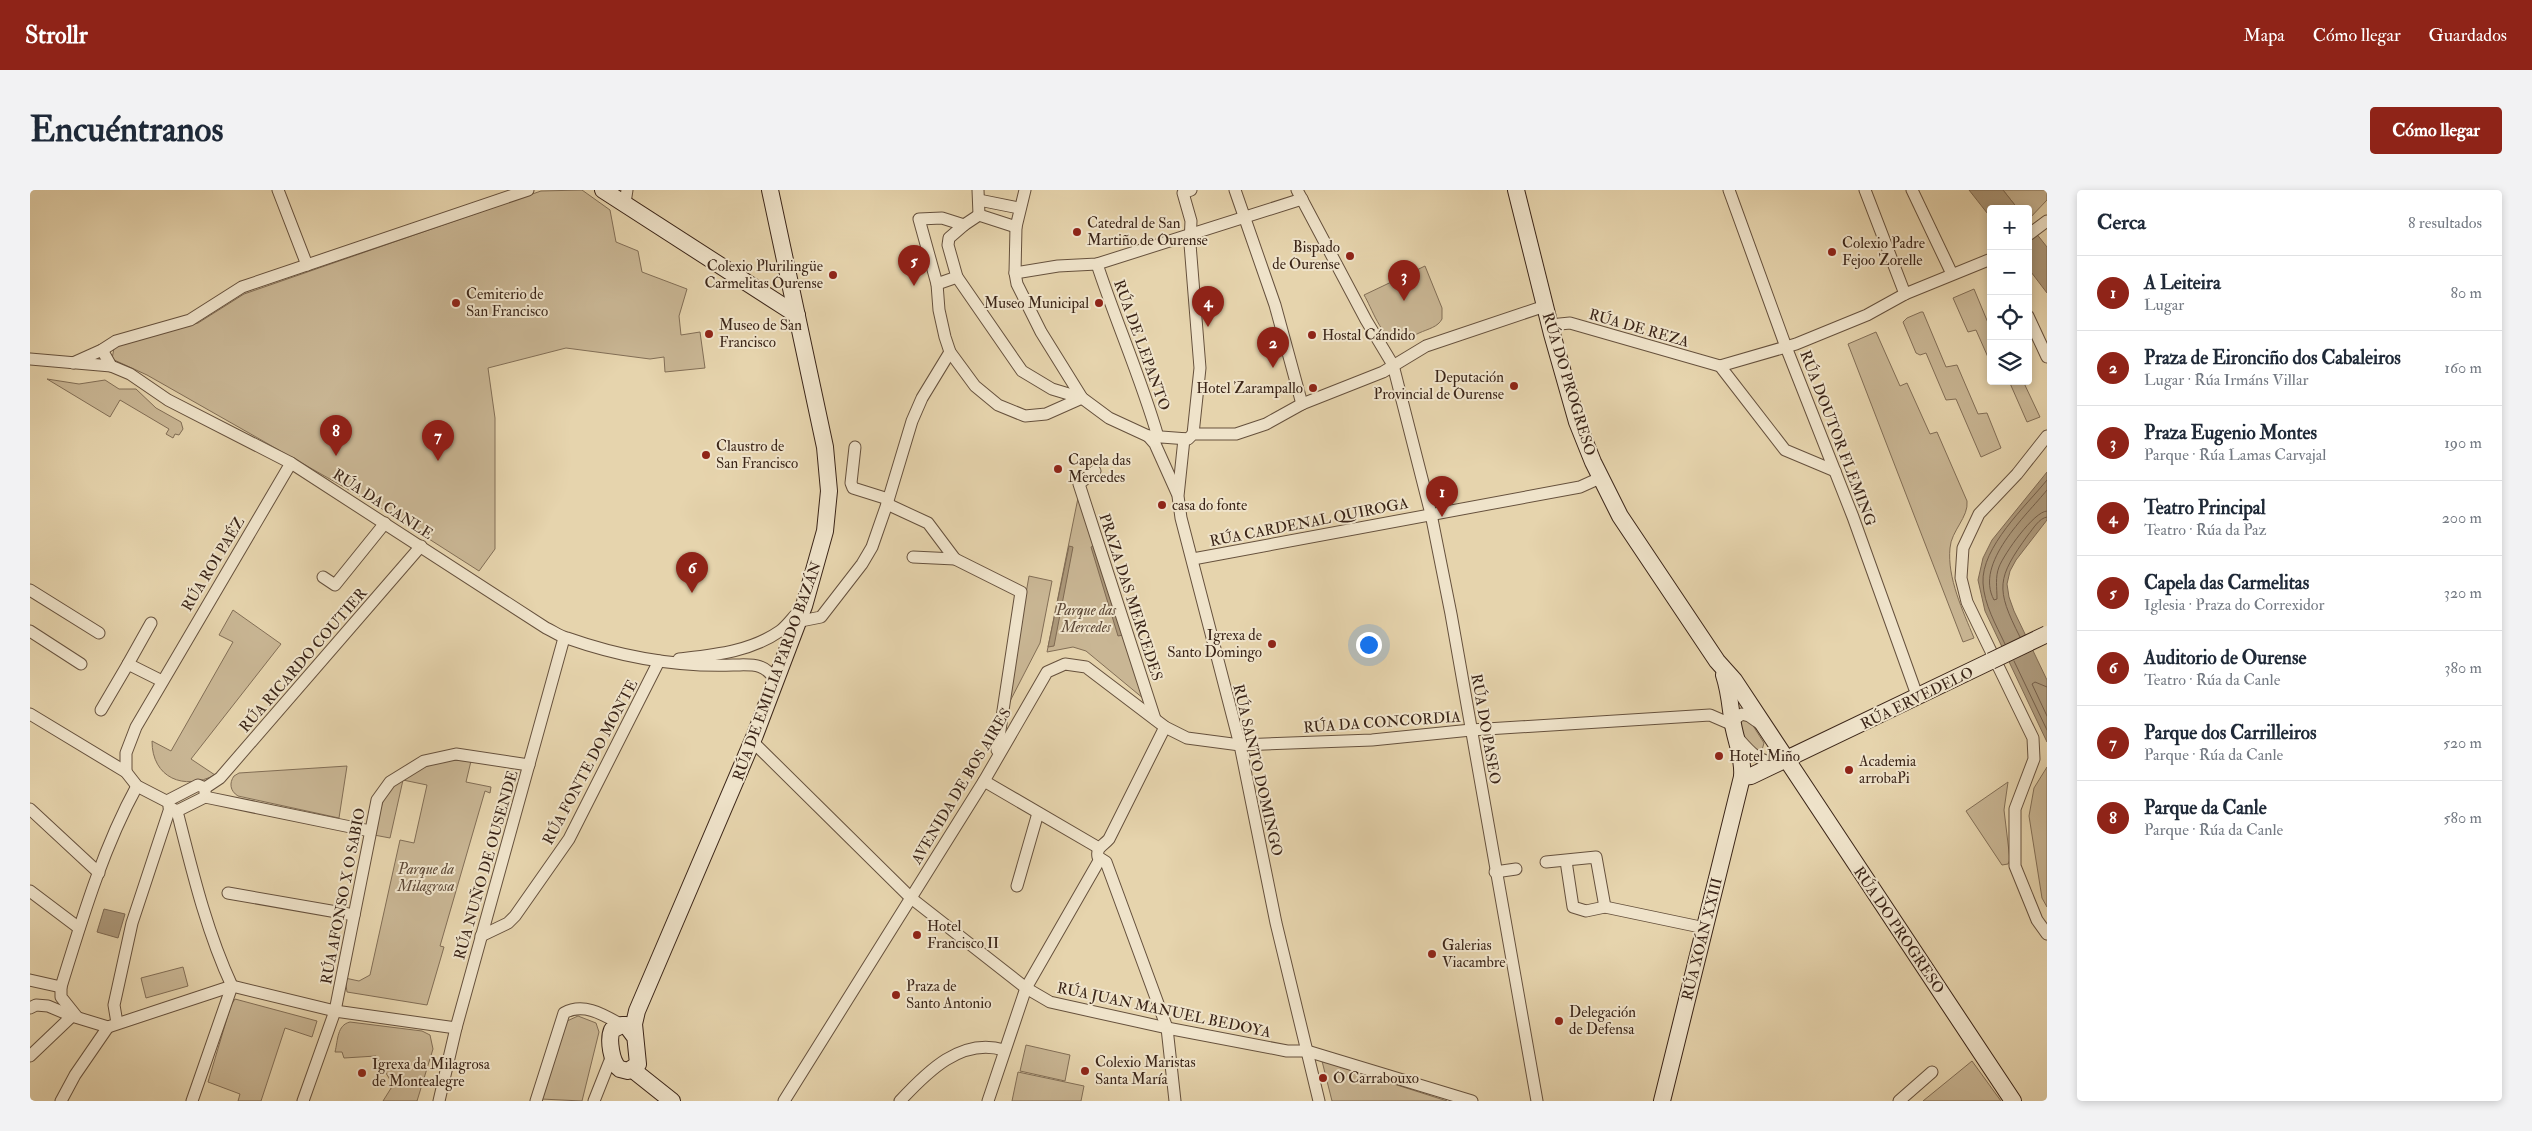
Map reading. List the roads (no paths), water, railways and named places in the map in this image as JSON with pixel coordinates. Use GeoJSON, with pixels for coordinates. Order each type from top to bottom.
{"type":"FeatureCollection","features":[{"type":"Feature","properties":{"kind":"street"},"geometry":{"type":"LineString","coordinates":[[278,190],[308,265]]}},
{"type":"Feature","properties":{"kind":"street"},"geometry":{"type":"LineString","coordinates":[[73,363],[102,350],[116,341],[190,320],[242,287],[528,190]]}},
{"type":"Feature","properties":{"kind":"street"},"geometry":{"type":"LineString","coordinates":[[603,190],[626,197],[797,315]]}},
{"type":"Feature","properties":{"kind":"street","name":"RÚA DE EMILIA PARDO BAZÁN"},"geometry":{"type":"LineString","coordinates":[[623,1031],[635,1070],[616,1066],[613,1053],[623,1031],[634,1024],[637,1011],[753,742],[796,622],[804,606],[825,530],[829,490],[824,447],[770,190]]}},
{"type":"Feature","properties":{"kind":"street"},"geometry":{"type":"LineString","coordinates":[[1236,190],[1275,305],[1302,404]]}},
{"type":"Feature","properties":{"kind":"street","name":"RÚA DO PROGRESO"},"geometry":{"type":"LineString","coordinates":[[1516,190],[1544,306],[1578,422],[1600,478],[1620,516],[1720,665],[1734,680],[1768,732],[1782,761],[2013,1101]]}},
{"type":"Feature","properties":{"kind":"street","name":"RÚA DOUTOR FLEMING"},"geometry":{"type":"LineString","coordinates":[[1729,190],[1918,698]]}},
{"type":"Feature","properties":{"kind":"street"},"geometry":{"type":"LineString","coordinates":[[1865,190],[1905,294]]}},
{"type":"Feature","properties":{"kind":"street"},"geometry":{"type":"LineString","coordinates":[[1912,190],[1952,274]]}},
{"type":"Feature","properties":{"kind":"street"},"geometry":{"type":"LineString","coordinates":[[1021,191],[1016,227],[1015,273],[1017,284],[1041,332],[1082,398]]}},
{"type":"Feature","properties":{"kind":"street"},"geometry":{"type":"LineString","coordinates":[[1178,496],[1200,368],[1191,221],[1187,191]]}},
{"type":"Feature","properties":{"kind":"street"},"geometry":{"type":"LineString","coordinates":[[1019,208],[980,192],[977,216],[948,238],[948,246],[958,278],[1022,371],[1052,389],[1082,398],[1109,418],[1153,437],[1236,434],[1266,424],[1302,404],[1383,372],[1426,346],[1544,306]]}},
{"type":"Feature","properties":{"kind":"street"},"geometry":{"type":"LineString","coordinates":[[1015,273],[1058,266],[1097,264],[1246,217],[1299,195]]}},
{"type":"Feature","properties":{"kind":"street","name":"RÚA DO PASEO"},"geometry":{"type":"LineString","coordinates":[[1299,195],[1366,320],[1393,365],[1431,514],[1537,1101]]}},
{"type":"Feature","properties":{"kind":"street"},"geometry":{"type":"LineString","coordinates":[[977,216],[1016,227]]}},
{"type":"Feature","properties":{"kind":"street"},"geometry":{"type":"LineString","coordinates":[[964,225],[942,218],[919,219],[937,284],[939,310],[950,352],[975,386],[987,397],[1025,416],[1043,415],[1082,398]]}},
{"type":"Feature","properties":{"kind":"street"},"geometry":{"type":"LineString","coordinates":[[2032,232],[2044,224]]}},
{"type":"Feature","properties":{"kind":"street"},"geometry":{"type":"LineString","coordinates":[[1835,471],[1785,450],[1720,366],[1786,347],[1851,322],[1905,294],[1987,261]]}},
{"type":"Feature","properties":{"kind":"street","name":"RÚA DE LEPANTO"},"geometry":{"type":"LineString","coordinates":[[1097,264],[1144,389],[1153,437],[1178,496]]}},
{"type":"Feature","properties":{"kind":"street"},"geometry":{"type":"LineString","coordinates":[[937,284],[958,278]]}},
{"type":"Feature","properties":{"kind":"street","name":"RÚA DE REZA"},"geometry":{"type":"LineString","coordinates":[[1550,325],[1570,323],[1720,366]]}},
{"type":"Feature","properties":{"kind":"street"},"geometry":{"type":"LineString","coordinates":[[2032,324],[2047,356]]}},
{"type":"Feature","properties":{"kind":"street"},"geometry":{"type":"LineString","coordinates":[[102,350],[111,366]]}},
{"type":"Feature","properties":{"kind":"street"},"geometry":{"type":"LineString","coordinates":[[796,622],[821,617],[862,564],[872,547],[918,406],[950,352]]}},
{"type":"Feature","properties":{"kind":"street"},"geometry":{"type":"LineString","coordinates":[[30,359],[111,366]]}},
{"type":"Feature","properties":{"kind":"street","name":"RÚA DA CANLE"},"geometry":{"type":"LineString","coordinates":[[111,366],[135,377],[168,400],[291,463],[564,638],[645,660],[704,666],[757,664],[771,672],[776,681]]}},
{"type":"Feature","properties":{"kind":"street"},"geometry":{"type":"LineString","coordinates":[[2047,436],[2017,474],[1979,514],[1963,548],[1961,578],[1967,602],[1996,666],[2033,738],[2034,759],[2015,809],[2015,866],[2037,920],[2047,934]]}},
{"type":"Feature","properties":{"kind":"street"},"geometry":{"type":"LineString","coordinates":[[855,447],[853,488],[888,501],[928,523],[955,559]]}},
{"type":"Feature","properties":{"kind":"street","name":"RÚA ROI PAÉZ"},"geometry":{"type":"LineString","coordinates":[[126,772],[126,753],[136,727],[291,463]]}},
{"type":"Feature","properties":{"kind":"street","name":"PRAZA DAS MERCEDES"},"geometry":{"type":"LineString","coordinates":[[1095,471],[1079,484],[1155,719]]}},
{"type":"Feature","properties":{"kind":"street","name":"RÚA CARDENAL QUIROGA"},"geometry":{"type":"LineString","coordinates":[[1192,559],[1580,487],[1600,478]]}},
{"type":"Feature","properties":{"kind":"street","name":"RÚA SANTO DOMINGO"},"geometry":{"type":"LineString","coordinates":[[1178,496],[1192,559],[1240,746],[1276,923],[1318,1101]]}},
{"type":"Feature","properties":{"kind":"street"},"geometry":{"type":"LineString","coordinates":[[323,577],[335,585],[385,523]]}},
{"type":"Feature","properties":{"kind":"street","name":"RÚA RICARDO COUTIER"},"geometry":{"type":"LineString","coordinates":[[172,807],[205,793],[220,778],[421,546]]}},
{"type":"Feature","properties":{"kind":"street"},"geometry":{"type":"LineString","coordinates":[[913,557],[955,559],[1021,592],[996,760]]}},
{"type":"Feature","properties":{"kind":"street"},"geometry":{"type":"LineString","coordinates":[[30,590],[98,633]]}},
{"type":"Feature","properties":{"kind":"street","name":"RÚA DA CANLE"},"geometry":{"type":"LineString","coordinates":[[659,661],[721,654],[752,645],[781,630],[804,606]]}},
{"type":"Feature","properties":{"kind":"street"},"geometry":{"type":"LineString","coordinates":[[101,710],[151,623]]}},
{"type":"Feature","properties":{"kind":"street"},"geometry":{"type":"LineString","coordinates":[[30,631],[81,664]]}},
{"type":"Feature","properties":{"kind":"street","name":"RÚA ERVEDELO"},"geometry":{"type":"LineString","coordinates":[[1782,761],[1918,698],[1996,666],[2047,634]]}},
{"type":"Feature","properties":{"kind":"street"},"geometry":{"type":"LineString","coordinates":[[768,637],[786,644],[787,649]]}},
{"type":"Feature","properties":{"kind":"street","name":"RÚA NUÑO DE OUSENDE"},"geometry":{"type":"LineString","coordinates":[[439,1101],[456,1028],[564,638]]}},
{"type":"Feature","properties":{"kind":"street","name":"RÚA FONTE DO MONTE"},"geometry":{"type":"LineString","coordinates":[[481,936],[508,923],[515,916],[569,839],[659,661]]}},
{"type":"Feature","properties":{"kind":"street"},"geometry":{"type":"LineString","coordinates":[[128,664],[162,681]]}},
{"type":"Feature","properties":{"kind":"street","name":"AVENIDA DE BOS AIRES"},"geometry":{"type":"LineString","coordinates":[[784,1101],[984,781],[1047,672],[1065,664],[1086,667],[1165,727],[1187,738],[1240,746]]}},
{"type":"Feature","properties":{"kind":"street","name":"RÚA DO PROGRESO"},"geometry":{"type":"LineString","coordinates":[[1720,665],[1730,695],[1735,731]]}},
{"type":"Feature","properties":{"kind":"street"},"geometry":{"type":"LineString","coordinates":[[30,714],[126,772],[137,786],[172,807],[218,955],[232,986],[192,1101]]}},
{"type":"Feature","properties":{"kind":"street","name":"RÚA DO PROGRESO"},"geometry":{"type":"LineString","coordinates":[[1735,731],[1739,715],[1744,714],[1753,718],[1768,732]]}},
{"type":"Feature","properties":{"kind":"street","name":"RÚA DA CONCORDIA"},"geometry":{"type":"LineString","coordinates":[[1240,746],[1372,740],[1471,730],[1710,715],[1735,731]]}},
{"type":"Feature","properties":{"kind":"street"},"geometry":{"type":"LineString","coordinates":[[988,1101],[1026,988],[1109,839],[1165,727]]}},
{"type":"Feature","properties":{"kind":"street"},"geometry":{"type":"LineString","coordinates":[[1735,731],[1749,752],[1760,760],[1782,761]]}},
{"type":"Feature","properties":{"kind":"street","name":"RÚA XOÁN XXIII"},"geometry":{"type":"LineString","coordinates":[[1662,1101],[1742,777],[1742,762],[1735,731]]}},
{"type":"Feature","properties":{"kind":"street"},"geometry":{"type":"LineString","coordinates":[[1742,777],[1772,748],[1768,732]]}},
{"type":"Feature","properties":{"kind":"street","name":"RÚA JUAN MANUEL BEDOYA"},"geometry":{"type":"LineString","coordinates":[[753,742],[911,898],[1026,988],[1050,1002],[1167,1028],[1287,1050],[1307,1051],[1472,1101]]}},
{"type":"Feature","properties":{"kind":"street","name":"RÚA AFONSO X O SABIO"},"geometry":{"type":"LineString","coordinates":[[303,1101],[335,1011],[377,800],[390,782],[424,761],[456,754],[529,765]]}},
{"type":"Feature","properties":{"kind":"street"},"geometry":{"type":"LineString","coordinates":[[1742,777],[1751,776],[1782,761]]}},
{"type":"Feature","properties":{"kind":"street"},"geometry":{"type":"LineString","coordinates":[[984,781],[1038,813],[1099,854],[1106,862],[1167,1028],[1175,1101]]}},
{"type":"Feature","properties":{"kind":"street"},"geometry":{"type":"LineString","coordinates":[[74,1017],[61,997],[61,987],[99,873],[122,814],[137,786]]}},
{"type":"Feature","properties":{"kind":"street"},"geometry":{"type":"LineString","coordinates":[[205,793],[370,831]]}},
{"type":"Feature","properties":{"kind":"street"},"geometry":{"type":"LineString","coordinates":[[61,1101],[75,1075],[113,1025],[114,1004],[132,923],[172,807]]}},
{"type":"Feature","properties":{"kind":"street"},"geometry":{"type":"LineString","coordinates":[[30,808],[99,873]]}},
{"type":"Feature","properties":{"kind":"street"},"geometry":{"type":"LineString","coordinates":[[1017,886],[1038,813]]}},
{"type":"Feature","properties":{"kind":"street"},"geometry":{"type":"LineString","coordinates":[[1546,862],[1566,862],[1596,857],[1605,907]]}},
{"type":"Feature","properties":{"kind":"street"},"geometry":{"type":"LineString","coordinates":[[1566,862],[1572,907],[1586,911],[1605,907],[1705,928]]}},
{"type":"Feature","properties":{"kind":"street"},"geometry":{"type":"LineString","coordinates":[[1495,872],[1516,869]]}},
{"type":"Feature","properties":{"kind":"street"},"geometry":{"type":"LineString","coordinates":[[30,891],[80,928]]}},
{"type":"Feature","properties":{"kind":"street"},"geometry":{"type":"LineString","coordinates":[[228,893],[354,915]]}},
{"type":"Feature","properties":{"kind":"street"},"geometry":{"type":"LineString","coordinates":[[30,980],[61,987]]}},
{"type":"Feature","properties":{"kind":"street"},"geometry":{"type":"LineString","coordinates":[[30,1008],[36,1005],[48,1006],[74,1017],[113,1025],[232,986],[335,1011],[456,1028]]}},
{"type":"Feature","properties":{"kind":"street"},"geometry":{"type":"LineString","coordinates":[[536,1101],[564,1014],[581,1009],[598,1011],[623,1031]]}},
{"type":"Feature","properties":{"kind":"street"},"geometry":{"type":"LineString","coordinates":[[30,1056],[74,1017]]}},
{"type":"Feature","properties":{"kind":"street"},"geometry":{"type":"LineString","coordinates":[[900,1101],[930,1069],[967,1049],[994,1047],[1004,1050]]}},
{"type":"Feature","properties":{"kind":"street"},"geometry":{"type":"LineString","coordinates":[[594,1101],[613,1053]]}},
{"type":"Feature","properties":{"kind":"street"},"geometry":{"type":"LineString","coordinates":[[600,1083],[635,1070],[672,1101]]}},
{"type":"Feature","properties":{"kind":"street"},"geometry":{"type":"LineString","coordinates":[[1899,1101],[1932,1072]]}},
{"type":"Feature","properties":{"kind":"water"},"geometry":{"type":"Polygon","coordinates":[[[1969,190],[2003,190],[2015,205],[1987,205],[1987,213],[1969,190]]]}},
{"type":"Feature","properties":{"kind":"water"},"geometry":{"type":"Polygon","coordinates":[[[2032,228],[2047,247],[2047,293],[2032,273],[2032,228]]]}},
{"type":"Feature","properties":{"kind":"water"},"geometry":{"type":"Polygon","coordinates":[[[2047,472],[2047,520],[2016,560],[2010,571],[2007,584],[2014,611],[2047,680],[2047,742],[1985,611],[1978,580],[1983,558],[1992,540],[2047,472]]]}},
{"type":"Feature","properties":{"kind":"water"},"geometry":{"type":"Polygon","coordinates":[[[1095,545],[1123,635],[1118,636],[1091,547],[1095,545]]]}},
{"type":"Feature","properties":{"kind":"water"},"geometry":{"type":"Polygon","coordinates":[[[1069,546],[1073,547],[1054,646],[1048,647],[1069,546]]]}},
{"type":"Feature","properties":{"kind":"water"},"geometry":{"type":"Polygon","coordinates":[[[104,909],[125,914],[118,938],[97,932],[104,909]]]}},
{"type":"Feature","properties":{"kind":"place","name":"Catedral de San Martiño de Ourense"},"geometry":{"type":"Point","coordinates":[1077,232]}},
{"type":"Feature","properties":{"kind":"place","name":"Colexio Padre Fejoo Zorelle"},"geometry":{"type":"Point","coordinates":[1832,252]}},
{"type":"Feature","properties":{"kind":"place","name":"Bispado de Ourense"},"geometry":{"type":"Point","coordinates":[1350,256]}},
{"type":"Feature","properties":{"kind":"place","name":"Colexio Plurilingüe Carmelitas Ourense"},"geometry":{"type":"Point","coordinates":[833,275]}},
{"type":"Feature","properties":{"kind":"place","name":"Capela das Carmelitas"},"geometry":{"type":"Point","coordinates":[914,286]}},
{"type":"Feature","properties":{"kind":"place","name":"Praza Eugenio Montes"},"geometry":{"type":"Point","coordinates":[1404,301]}},
{"type":"Feature","properties":{"kind":"place","name":"Cemiterio de San Francisco"},"geometry":{"type":"Point","coordinates":[456,303]}},
{"type":"Feature","properties":{"kind":"place","name":"Museo Municipal"},"geometry":{"type":"Point","coordinates":[1099,303]}},
{"type":"Feature","properties":{"kind":"place","name":"Teatro Principal"},"geometry":{"type":"Point","coordinates":[1208,327]}},
{"type":"Feature","properties":{"kind":"place","name":"Museo de San Francisco"},"geometry":{"type":"Point","coordinates":[709,334]}},
{"type":"Feature","properties":{"kind":"place","name":"Hostal Cándido"},"geometry":{"type":"Point","coordinates":[1312,335]}},
{"type":"Feature","properties":{"kind":"place","name":"Praza de Eironciño dos Cabaleiros"},"geometry":{"type":"Point","coordinates":[1273,368]}},
{"type":"Feature","properties":{"kind":"place","name":"Deputación Provincial de Ourense"},"geometry":{"type":"Point","coordinates":[1514,386]}},
{"type":"Feature","properties":{"kind":"place","name":"Hotel Zarampallo"},"geometry":{"type":"Point","coordinates":[1313,388]}},
{"type":"Feature","properties":{"kind":"place","name":"Claustro de San Francisco"},"geometry":{"type":"Point","coordinates":[706,455]}},
{"type":"Feature","properties":{"kind":"place","name":"Parque da Canle"},"geometry":{"type":"Point","coordinates":[336,456]}},
{"type":"Feature","properties":{"kind":"place","name":"Parque dos Carrilleiros"},"geometry":{"type":"Point","coordinates":[438,461]}},
{"type":"Feature","properties":{"kind":"place","name":"Capela das Mercedes"},"geometry":{"type":"Point","coordinates":[1058,469]}},
{"type":"Feature","properties":{"kind":"place","name":"casa do fonte"},"geometry":{"type":"Point","coordinates":[1162,505]}},
{"type":"Feature","properties":{"kind":"place","name":"A Leiteira"},"geometry":{"type":"Point","coordinates":[1442,517]}},
{"type":"Feature","properties":{"kind":"place","name":"Auditorio de Ourense"},"geometry":{"type":"Point","coordinates":[692,593]}},
{"type":"Feature","properties":{"kind":"place","name":"Igrexa de Santo Domingo"},"geometry":{"type":"Point","coordinates":[1272,644]}},
{"type":"Feature","properties":{"kind":"place","name":"Hotel Miño"},"geometry":{"type":"Point","coordinates":[1719,756]}},
{"type":"Feature","properties":{"kind":"place","name":"Academia arrobaPi"},"geometry":{"type":"Point","coordinates":[1849,770]}},
{"type":"Feature","properties":{"kind":"place","name":"Hotel Francisco II"},"geometry":{"type":"Point","coordinates":[917,935]}},
{"type":"Feature","properties":{"kind":"place","name":"Galerias Viacambre"},"geometry":{"type":"Point","coordinates":[1432,954]}},
{"type":"Feature","properties":{"kind":"place","name":"Praza de Santo Antonio"},"geometry":{"type":"Point","coordinates":[896,995]}},
{"type":"Feature","properties":{"kind":"place","name":"Delegación de Defensa"},"geometry":{"type":"Point","coordinates":[1559,1021]}},
{"type":"Feature","properties":{"kind":"place","name":"Colexio Maristas Santa María"},"geometry":{"type":"Point","coordinates":[1085,1071]}},
{"type":"Feature","properties":{"kind":"place","name":"Igrexa da Milagrosa de Montealegre"},"geometry":{"type":"Point","coordinates":[362,1073]}},
{"type":"Feature","properties":{"kind":"place","name":"O Carrabouxo"},"geometry":{"type":"Point","coordinates":[1323,1078]}},
{"type":"Feature","properties":{"kind":"park label","name":"Parque das Mercedes"},"geometry":{"type":"Point","coordinates":[1086,618]}},
{"type":"Feature","properties":{"kind":"park label","name":"Parque da Milagrosa"},"geometry":{"type":"Point","coordinates":[426,878]}}]}
